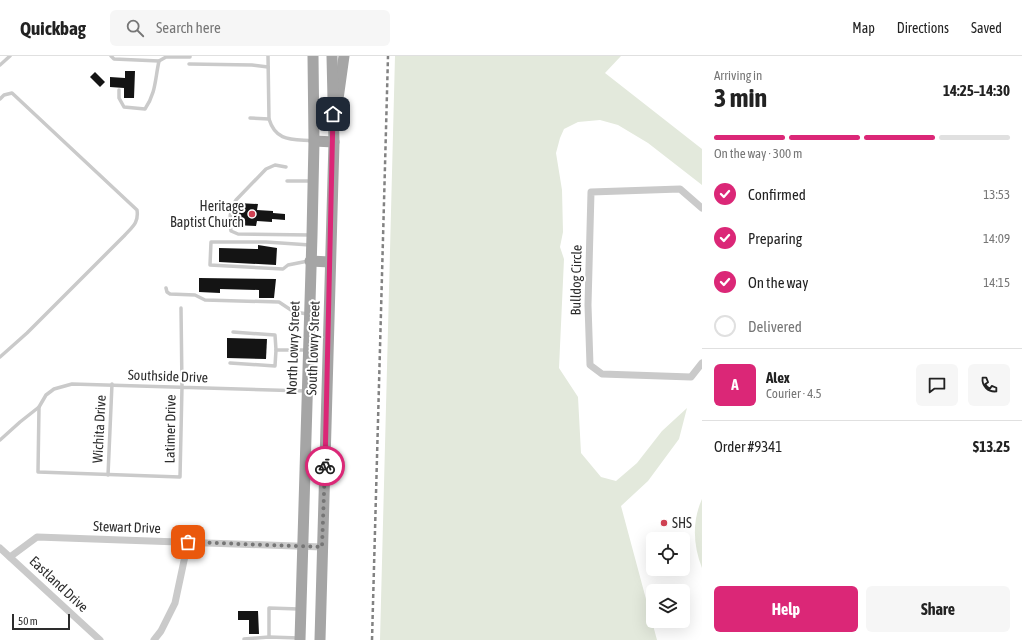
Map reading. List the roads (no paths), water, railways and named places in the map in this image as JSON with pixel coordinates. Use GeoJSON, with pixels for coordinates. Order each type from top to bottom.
{"type":"FeatureCollection","features":[{"type":"Feature","properties":{"kind":"main road","name":"North Lowry Street"},"geometry":{"type":"LineString","coordinates":[[300,639],[314,141],[314,56]]}},
{"type":"Feature","properties":{"kind":"main road","name":"South Lowry Street"},"geometry":{"type":"LineString","coordinates":[[320,640],[334,142],[332,56]]}},
{"type":"Feature","properties":{"kind":"main road"},"geometry":{"type":"LineString","coordinates":[[334,129],[344,56]]}},
{"type":"Feature","properties":{"kind":"main road"},"geometry":{"type":"LineString","coordinates":[[314,141],[334,142]]}},
{"type":"Feature","properties":{"kind":"main road"},"geometry":{"type":"LineString","coordinates":[[310,261],[330,262]]}},
{"type":"Feature","properties":{"kind":"street","name":"Bulldog Circle"},"geometry":{"type":"LineString","coordinates":[[702,208],[680,189],[591,192],[588,304],[590,365],[602,374],[691,377],[702,363]]}},
{"type":"Feature","properties":{"kind":"street","name":"Stewart Drive"},"geometry":{"type":"LineString","coordinates":[[10,557],[37,537],[322,547]]}},
{"type":"Feature","properties":{"kind":"street"},"geometry":{"type":"LineString","coordinates":[[154,640],[161,631],[175,603],[188,542]]}},
{"type":"Feature","properties":{"kind":"street","name":"Eastland Drive"},"geometry":{"type":"LineString","coordinates":[[0,548],[100,640]]}},
{"type":"Feature","properties":{"kind":"lane"},"geometry":{"type":"LineString","coordinates":[[0,65],[10,56]]}},
{"type":"Feature","properties":{"kind":"lane"},"geometry":{"type":"LineString","coordinates":[[111,56],[114,59],[159,61],[166,57],[190,58],[190,56]]}},
{"type":"Feature","properties":{"kind":"lane"},"geometry":{"type":"LineString","coordinates":[[268,56],[269,119],[271,126],[285,139],[314,141]]}},
{"type":"Feature","properties":{"kind":"lane"},"geometry":{"type":"LineString","coordinates":[[119,90],[119,98],[124,107],[145,109],[151,101],[154,92],[159,61]]}},
{"type":"Feature","properties":{"kind":"lane"},"geometry":{"type":"LineString","coordinates":[[189,64],[252,65],[268,67]]}},
{"type":"Feature","properties":{"kind":"lane"},"geometry":{"type":"LineString","coordinates":[[0,99],[4,95],[12,93],[137,210],[138,218],[133,226],[119,241],[27,333],[0,357]]}},
{"type":"Feature","properties":{"kind":"lane"},"geometry":{"type":"LineString","coordinates":[[250,118],[269,119]]}},
{"type":"Feature","properties":{"kind":"lane"},"geometry":{"type":"LineString","coordinates":[[286,167],[275,165],[266,169],[236,200],[230,211],[231,231],[238,234],[311,240]]}},
{"type":"Feature","properties":{"kind":"lane"},"geometry":{"type":"LineString","coordinates":[[287,181],[313,181]]}},
{"type":"Feature","properties":{"kind":"lane"},"geometry":{"type":"LineString","coordinates":[[310,261],[288,265],[282,269],[210,265],[210,242],[311,240]]}},
{"type":"Feature","properties":{"kind":"lane"},"geometry":{"type":"LineString","coordinates":[[166,288],[167,292],[170,294],[195,295],[205,300],[279,302],[294,312],[309,314]]}},
{"type":"Feature","properties":{"kind":"lane","name":"Latimer Drive"},"geometry":{"type":"LineString","coordinates":[[108,475],[180,477],[182,388],[181,308]]}},
{"type":"Feature","properties":{"kind":"lane"},"geometry":{"type":"LineString","coordinates":[[230,363],[275,366],[275,334],[233,332]]}},
{"type":"Feature","properties":{"kind":"lane"},"geometry":{"type":"LineString","coordinates":[[276,350],[308,350]]}},
{"type":"Feature","properties":{"kind":"lane","name":"Southside Drive"},"geometry":{"type":"LineString","coordinates":[[0,440],[39,407],[46,395],[54,389],[72,384],[112,384],[307,392]]}},
{"type":"Feature","properties":{"kind":"lane","name":"Wichita Drive"},"geometry":{"type":"LineString","coordinates":[[108,475],[112,384]]}},
{"type":"Feature","properties":{"kind":"lane"},"geometry":{"type":"LineString","coordinates":[[39,407],[38,472],[108,475]]}},
{"type":"Feature","properties":{"kind":"lane"},"geometry":{"type":"LineString","coordinates":[[269,637],[269,608],[300,609]]}},
{"type":"Feature","properties":{"kind":"lane"},"geometry":{"type":"LineString","coordinates":[[244,639],[269,637],[300,639]]}},
{"type":"Feature","properties":{"kind":"railway"},"geometry":{"type":"LineString","coordinates":[[372,640],[388,56]]}},
{"type":"Feature","properties":{"kind":"place","name":"Heritage Baptist Church"},"geometry":{"type":"Point","coordinates":[252,214]}},
{"type":"Feature","properties":{"kind":"place","name":"SHS"},"geometry":{"type":"Point","coordinates":[664,523]}}]}
